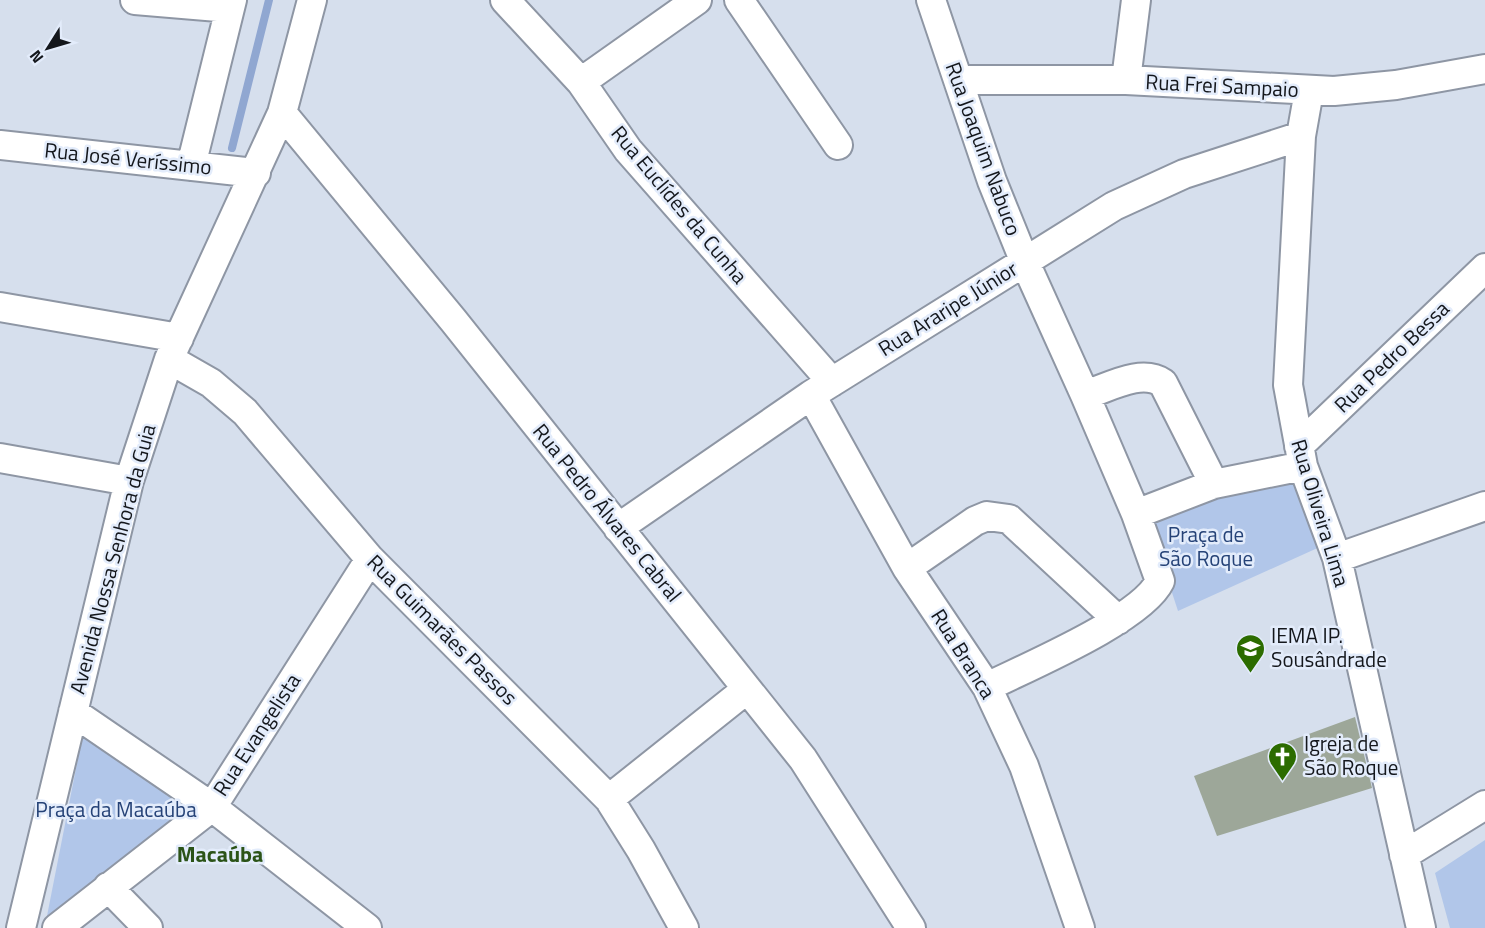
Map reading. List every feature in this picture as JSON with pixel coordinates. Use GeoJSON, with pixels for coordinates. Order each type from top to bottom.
{"type":"FeatureCollection","features":[{"type":"Feature","properties":{"kind":"street"},"geometry":{"type":"LineString","coordinates":[[135,0],[231,4],[191,166]]}},
{"type":"Feature","properties":{"kind":"street","name":"Avenida Nossa Senhora da Guia"},"geometry":{"type":"LineString","coordinates":[[21,928],[129,481],[174,349],[282,114],[312,0]]}},
{"type":"Feature","properties":{"kind":"street","name":"Rua Euclídes da Cunha"},"geometry":{"type":"LineString","coordinates":[[505,0],[581,82],[628,150],[821,388]]}},
{"type":"Feature","properties":{"kind":"street"},"geometry":{"type":"LineString","coordinates":[[581,82],[697,0]]}},
{"type":"Feature","properties":{"kind":"street"},"geometry":{"type":"LineString","coordinates":[[739,0],[837,145]]}},
{"type":"Feature","properties":{"kind":"street","name":"Rua Joaquim Nabuco"},"geometry":{"type":"LineString","coordinates":[[931,0],[992,181],[1024,260],[1086,395],[1136,514],[1160,581],[1156,590],[1118,620]]}},
{"type":"Feature","properties":{"kind":"street"},"geometry":{"type":"LineString","coordinates":[[1126,80],[1136,0]]}},
{"type":"Feature","properties":{"kind":"street","name":"Rua Frei Sampaio"},"geometry":{"type":"LineString","coordinates":[[958,80],[1126,80],[1309,91],[1364,89],[1485,69]]}},
{"type":"Feature","properties":{"kind":"street","name":"Rua Oliveira Lima"},"geometry":{"type":"LineString","coordinates":[[1309,91],[1301,136],[1288,385],[1301,456],[1337,558],[1421,928]]}},
{"type":"Feature","properties":{"kind":"street","name":"Rua Pedro Álvares Cabral"},"geometry":{"type":"LineString","coordinates":[[282,114],[453,320],[803,759],[841,815],[911,928]]}},
{"type":"Feature","properties":{"kind":"street","name":"Rua Araripe Júnior"},"geometry":{"type":"LineString","coordinates":[[618,528],[821,388],[1114,206],[1174,179],[1301,136]]}},
{"type":"Feature","properties":{"kind":"street","name":"Rua José Veríssimo"},"geometry":{"type":"LineString","coordinates":[[0,145],[256,173]]}},
{"type":"Feature","properties":{"kind":"street","name":"Rua Pedro Bessa"},"geometry":{"type":"LineString","coordinates":[[1301,456],[1485,268]]}},
{"type":"Feature","properties":{"kind":"street","name":"Rua Guimarães Passos"},"geometry":{"type":"LineString","coordinates":[[0,307],[174,349],[245,412],[370,559],[609,799],[641,850],[684,928]]}},
{"type":"Feature","properties":{"kind":"street"},"geometry":{"type":"LineString","coordinates":[[1086,395],[1141,377],[1154,377],[1163,383],[1214,484]]}},
{"type":"Feature","properties":{"kind":"street","name":"Rua Branca"},"geometry":{"type":"LineString","coordinates":[[821,388],[907,568],[987,687],[1024,766],[1080,928]]}},
{"type":"Feature","properties":{"kind":"street"},"geometry":{"type":"LineString","coordinates":[[1136,514],[1214,484],[1301,456]]}},
{"type":"Feature","properties":{"kind":"street"},"geometry":{"type":"LineString","coordinates":[[0,458],[129,481]]}},
{"type":"Feature","properties":{"kind":"street"},"geometry":{"type":"LineString","coordinates":[[1337,558],[1485,506]]}},
{"type":"Feature","properties":{"kind":"street"},"geometry":{"type":"LineString","coordinates":[[907,568],[975,521],[997,515],[1009,519],[1118,620],[987,687]]}},
{"type":"Feature","properties":{"kind":"street","name":"Rua Evangelista"},"geometry":{"type":"LineString","coordinates":[[57,928],[212,807],[370,559]]}},
{"type":"Feature","properties":{"kind":"street"},"geometry":{"type":"LineString","coordinates":[[609,799],[747,689]]}},
{"type":"Feature","properties":{"kind":"street"},"geometry":{"type":"LineString","coordinates":[[73,712],[212,807],[367,928]]}},
{"type":"Feature","properties":{"kind":"street"},"geometry":{"type":"LineString","coordinates":[[1404,855],[1485,805]]}},
{"type":"Feature","properties":{"kind":"street"},"geometry":{"type":"LineString","coordinates":[[108,887],[148,928]]}},
{"type":"Feature","properties":{"kind":"green space","name":"Praça de São Roque"},"geometry":{"type":"Polygon","coordinates":[[[1295,477],[1322,546],[1178,611],[1148,519],[1217,495],[1295,477]]]}},
{"type":"Feature","properties":{"kind":"green space","name":"Praça da Macaúba"},"geometry":{"type":"Polygon","coordinates":[[[83,733],[196,808],[46,921],[83,733]]]}},
{"type":"Feature","properties":{"kind":"green space"},"geometry":{"type":"Polygon","coordinates":[[[1485,840],[1485,928],[1450,928],[1435,873],[1485,840]]]}},
{"type":"Feature","properties":{"kind":"building","name":"Igreja de São Roque"},"geometry":{"type":"Polygon","coordinates":[[[1355,717],[1372,788],[1217,836],[1194,776],[1355,717]]]}},
{"type":"Feature","properties":{"kind":"waterway"},"geometry":{"type":"LineString","coordinates":[[232,148],[269,0]]}},
{"type":"Feature","properties":{"kind":"place","name":"IEMA IP. Sousândrade"},"geometry":{"type":"Point","coordinates":[1250,674]}},
{"type":"Feature","properties":{"kind":"place","name":"Igreja de São Roque"},"geometry":{"type":"Point","coordinates":[1283,782]}},
{"type":"Feature","properties":{"kind":"district","name":"Macaúba"},"geometry":{"type":"Point","coordinates":[220,854]}}]}
